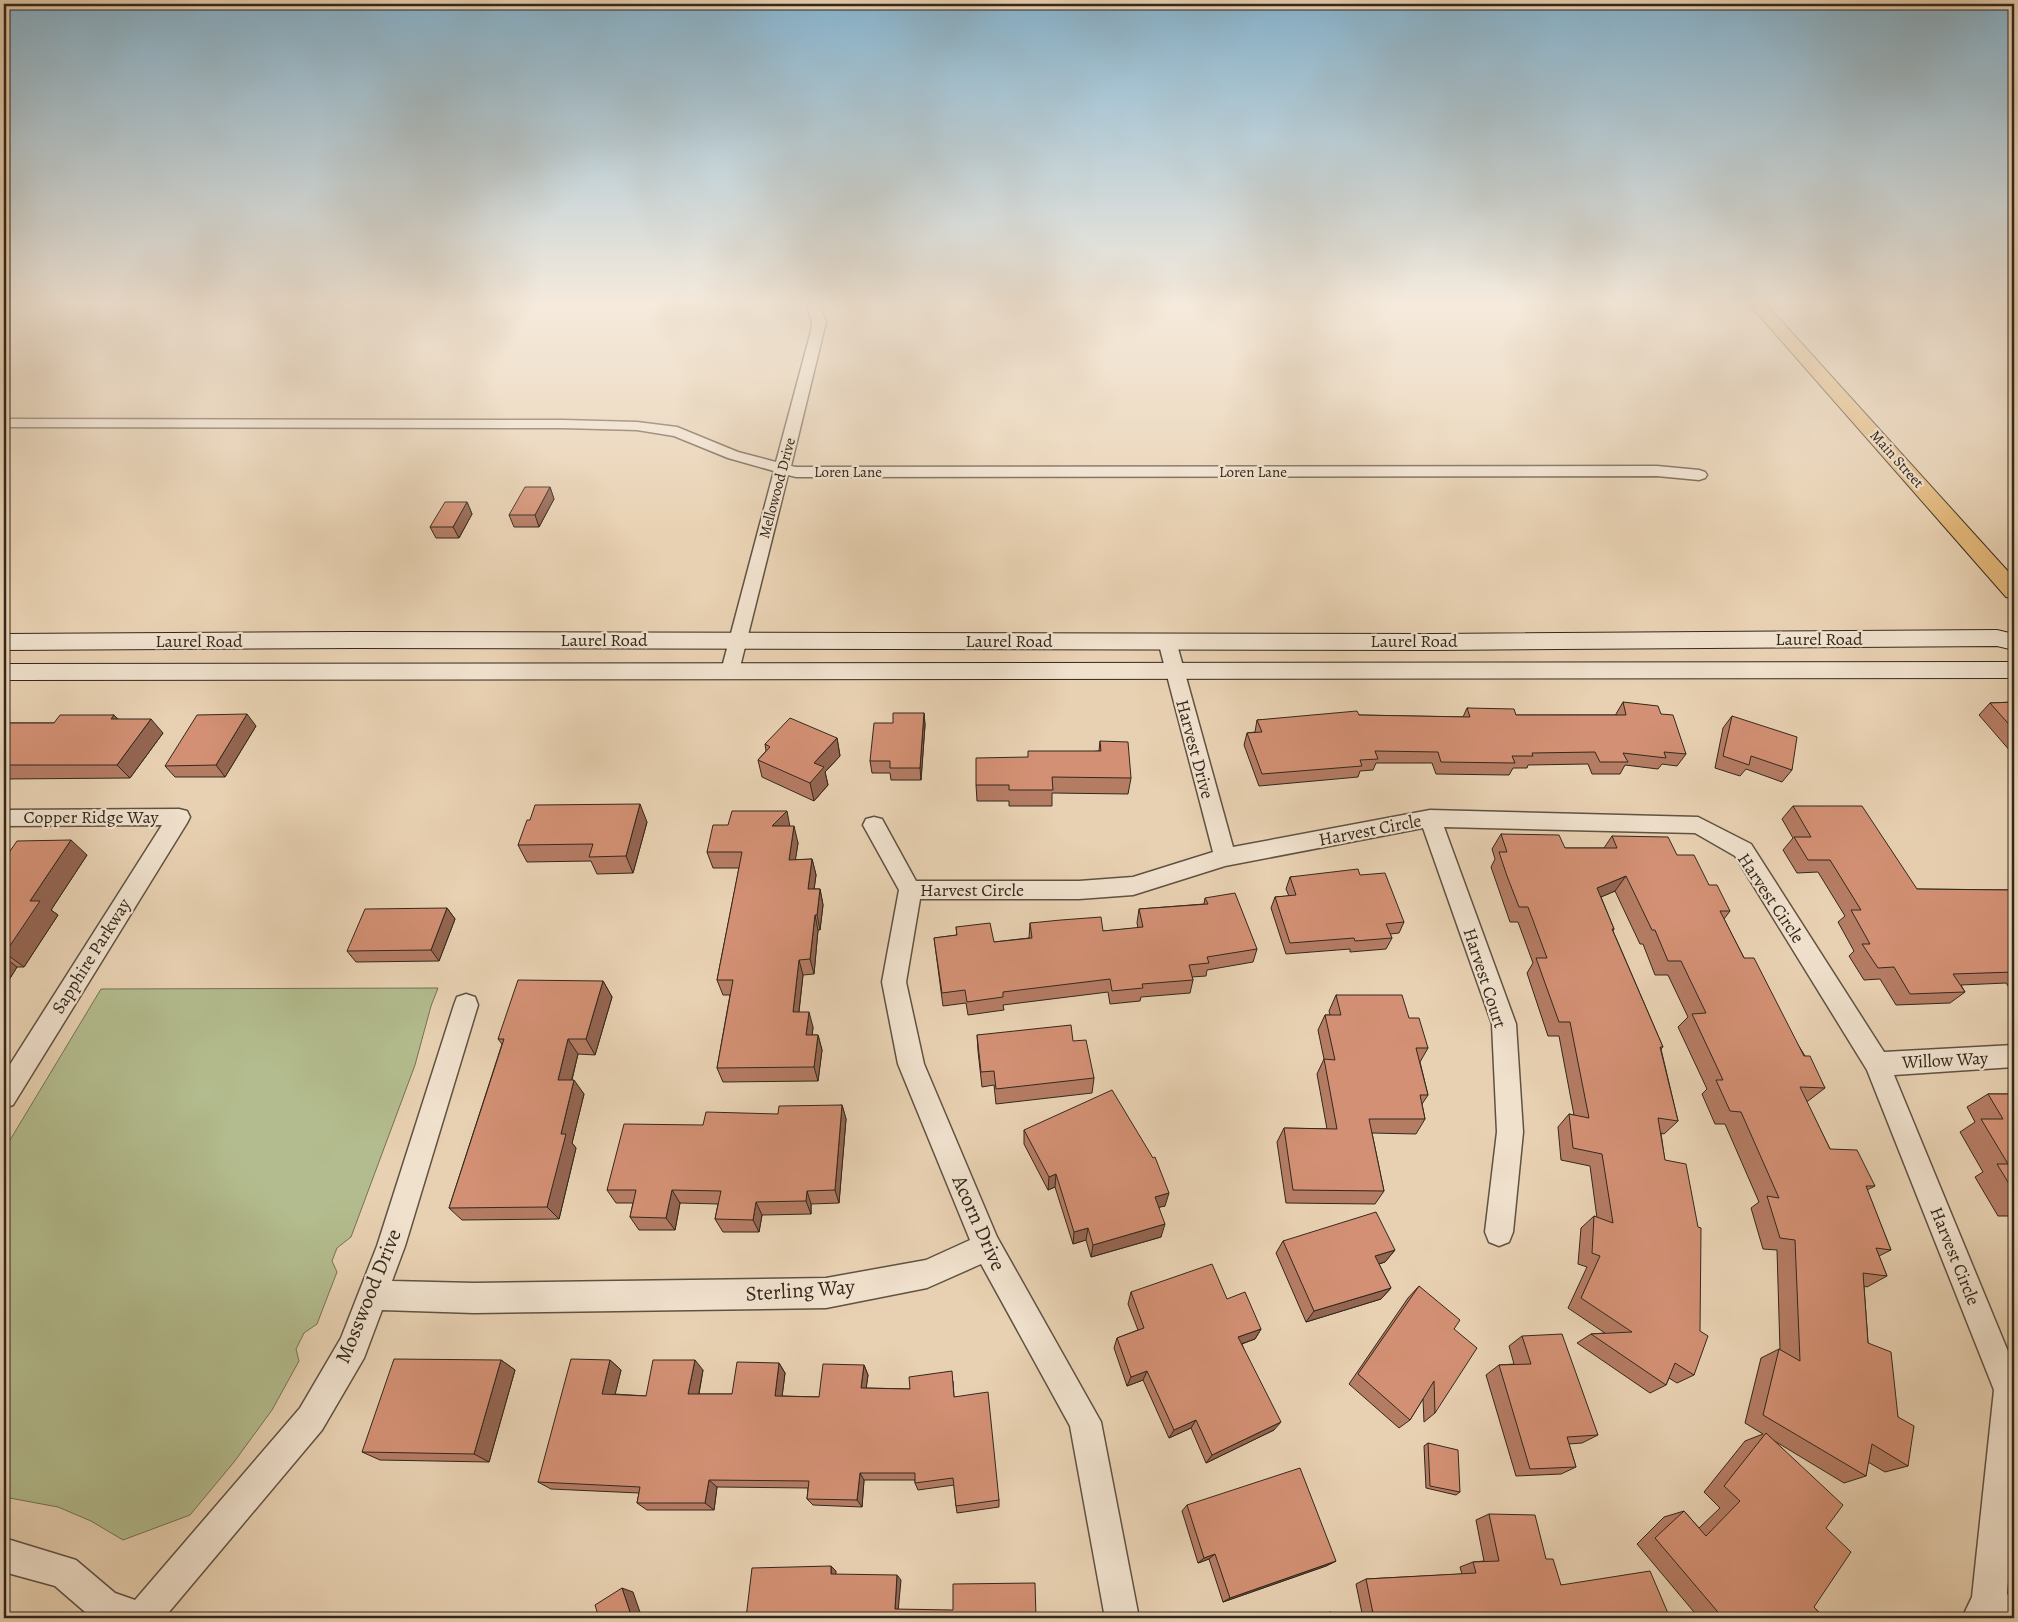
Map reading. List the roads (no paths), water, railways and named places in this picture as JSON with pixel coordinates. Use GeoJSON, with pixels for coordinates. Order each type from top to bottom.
{"type":"FeatureCollection","features":[{"type":"Feature","properties":{"kind":"main road","name":"Main Street"},"geometry":{"type":"LineString","coordinates":[[1826,381],[2014,592]]}},
{"type":"Feature","properties":{"kind":"main road","name":"Laurel Road"},"geometry":{"type":"LineString","coordinates":[[4,642],[354,640],[1444,642],[1997,638],[2014,642]]}},
{"type":"Feature","properties":{"kind":"main road"},"geometry":{"type":"LineString","coordinates":[[236,672],[289,661],[334,660],[345,655],[354,640]]}},
{"type":"Feature","properties":{"kind":"main road","name":"Laurel Road"},"geometry":{"type":"LineString","coordinates":[[4,672],[2014,670]]}},
{"type":"Feature","properties":{"kind":"street","name":"Mellowood Drive"},"geometry":{"type":"LineString","coordinates":[[730,671],[805,381]]}},
{"type":"Feature","properties":{"kind":"street","name":"Loren Lane"},"geometry":{"type":"LineString","coordinates":[[4,423],[563,424],[637,426],[677,432],[733,455],[796,472],[1657,472],[1699,475]]}},
{"type":"Feature","properties":{"kind":"street","name":"Harvest Drive"},"geometry":{"type":"LineString","coordinates":[[1167,641],[1225,857]]}},
{"type":"Feature","properties":{"kind":"street","name":"Copper Ridge Way"},"geometry":{"type":"LineString","coordinates":[[4,818],[179,817]]}},
{"type":"Feature","properties":{"kind":"street","name":"Sapphire Parkway"},"geometry":{"type":"LineString","coordinates":[[4,1096],[179,817]]}},
{"type":"Feature","properties":{"kind":"street","name":"Harvest Circle"},"geometry":{"type":"LineString","coordinates":[[910,890],[1079,890],[1133,886],[1225,857],[1430,818],[1698,825],[1743,850],[1876,1064],[2009,1390],[1993,1613]]}},
{"type":"Feature","properties":{"kind":"street","name":"Harvest Court"},"geometry":{"type":"LineString","coordinates":[[1430,818],[1504,1024],[1510,1132],[1499,1232]]}},
{"type":"Feature","properties":{"kind":"street"},"geometry":{"type":"LineString","coordinates":[[874,825],[910,890]]}},
{"type":"Feature","properties":{"kind":"street","name":"Acorn Drive"},"geometry":{"type":"LineString","coordinates":[[910,890],[894,982],[911,1064],[987,1248],[1085,1422],[1122,1618]]}},
{"type":"Feature","properties":{"kind":"street","name":"Mosswood Drive"},"geometry":{"type":"LineString","coordinates":[[142,1618],[311,1418],[353,1347],[390,1246],[466,1005]]}},
{"type":"Feature","properties":{"kind":"street","name":"Willow Way"},"geometry":{"type":"LineString","coordinates":[[1876,1064],[2014,1056]]}},
{"type":"Feature","properties":{"kind":"street","name":"Sterling Way"},"geometry":{"type":"LineString","coordinates":[[372,1295],[474,1298],[826,1293],[927,1274],[987,1248]]}},
{"type":"Feature","properties":{"kind":"street"},"geometry":{"type":"LineString","coordinates":[[4,1555],[64,1572],[104,1608],[138,1618]]}}]}
